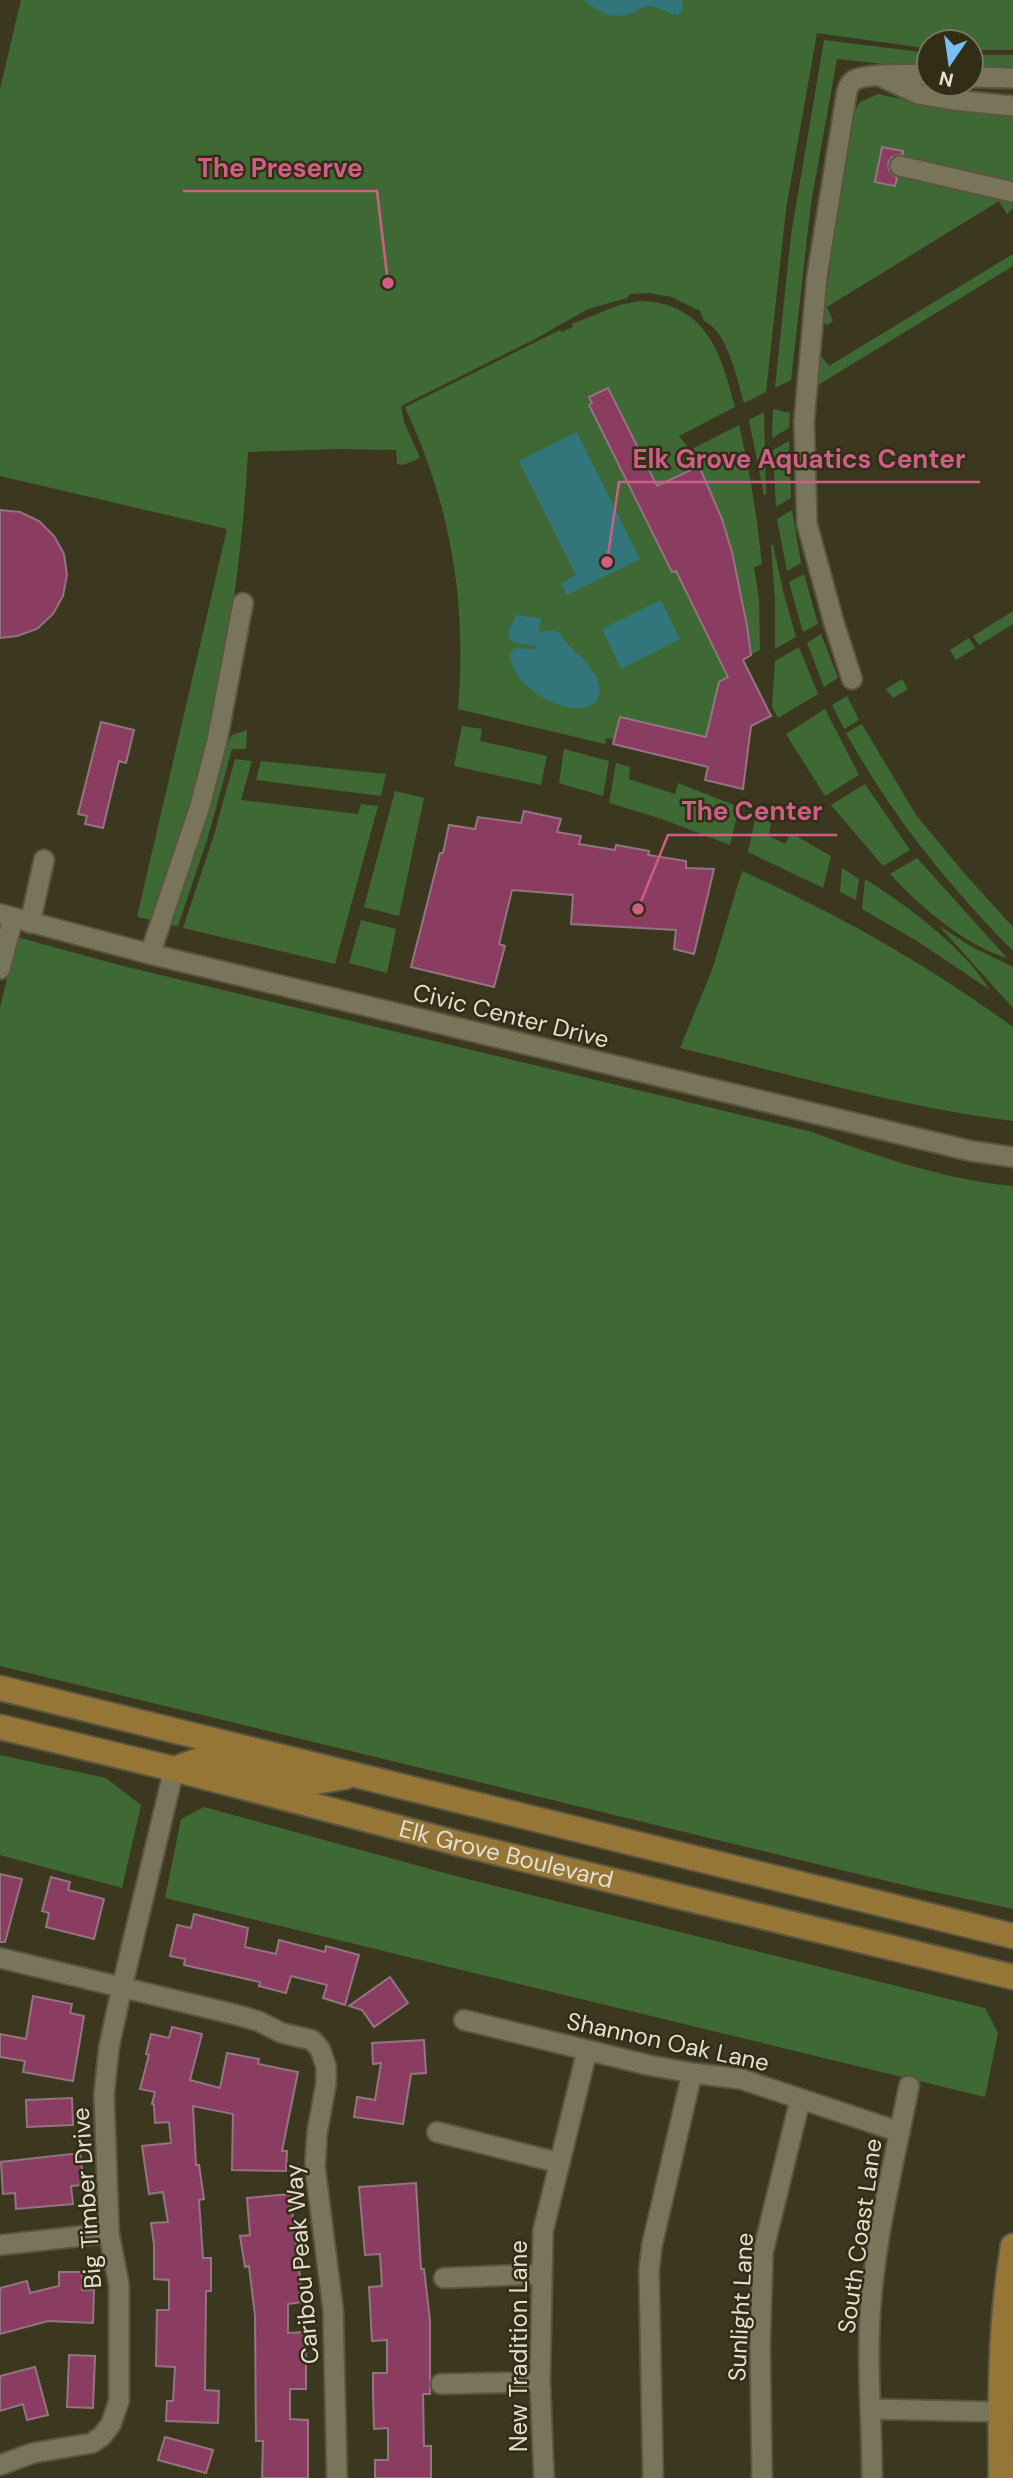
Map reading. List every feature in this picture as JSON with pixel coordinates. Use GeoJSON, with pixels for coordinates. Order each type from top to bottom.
{"type":"FeatureCollection","features":[{"type":"Feature","properties":{"kind":"main road","name":"Elk Grove Boulevard"},"geometry":{"type":"LineString","coordinates":[[0,1688],[1013,1936]]}},
{"type":"Feature","properties":{"kind":"main road"},"geometry":{"type":"LineString","coordinates":[[0,1711],[143,1744],[177,1731]]}},
{"type":"Feature","properties":{"kind":"main road","name":"Elk Grove Boulevard"},"geometry":{"type":"LineString","coordinates":[[0,1727],[457,1843],[1013,1977]]}},
{"type":"Feature","properties":{"kind":"main road"},"geometry":{"type":"LineString","coordinates":[[174,1769],[200,1760],[225,1762],[309,1783],[356,1775]]}},
{"type":"Feature","properties":{"kind":"main road"},"geometry":{"type":"LineString","coordinates":[[1000,2478],[1007,2411],[1002,2352],[1007,2280],[1013,2246]]}},
{"type":"Feature","properties":{"kind":"street"},"geometry":{"type":"LineString","coordinates":[[852,679],[807,524],[804,422],[817,276],[850,83],[859,78],[915,76]]}},
{"type":"Feature","properties":{"kind":"street"},"geometry":{"type":"LineString","coordinates":[[881,77],[918,94],[1013,106]]}},
{"type":"Feature","properties":{"kind":"street"},"geometry":{"type":"LineString","coordinates":[[985,77],[1013,78]]}},
{"type":"Feature","properties":{"kind":"street"},"geometry":{"type":"LineString","coordinates":[[900,166],[1013,192]]}},
{"type":"Feature","properties":{"kind":"street"},"geometry":{"type":"LineString","coordinates":[[150,954],[187,850],[217,741],[243,603]]}},
{"type":"Feature","properties":{"kind":"street"},"geometry":{"type":"LineString","coordinates":[[0,969],[14,918],[44,860]]}},
{"type":"Feature","properties":{"kind":"street","name":"Civic Center Drive"},"geometry":{"type":"LineString","coordinates":[[14,918],[150,954],[705,1088],[971,1151],[1013,1157]]}},
{"type":"Feature","properties":{"kind":"street","name":"Big Timber Drive"},"geometry":{"type":"LineString","coordinates":[[0,2465],[33,2454],[92,2443],[102,2436],[116,2413],[118,2285],[108,2233],[104,2095],[109,2047],[121,1987],[174,1769]]}},
{"type":"Feature","properties":{"kind":"street"},"geometry":{"type":"LineString","coordinates":[[0,1958],[121,1987]]}},
{"type":"Feature","properties":{"kind":"street","name":"Caribou Peak Way"},"geometry":{"type":"LineString","coordinates":[[121,1987],[258,2021],[282,2033],[312,2040],[320,2049],[326,2066],[326,2084],[317,2133],[315,2167],[333,2309],[337,2478]]}},
{"type":"Feature","properties":{"kind":"street","name":"Shannon Oak Lane"},"geometry":{"type":"LineString","coordinates":[[464,2020],[692,2073],[741,2079],[900,2132]]}},
{"type":"Feature","properties":{"kind":"street","name":"New Tradition Lane"},"geometry":{"type":"LineString","coordinates":[[544,2478],[540,2382],[543,2231],[587,2050]]}},
{"type":"Feature","properties":{"kind":"street"},"geometry":{"type":"LineString","coordinates":[[653,2478],[649,2270],[692,2073]]}},
{"type":"Feature","properties":{"kind":"street","name":"South Coast Lane"},"geometry":{"type":"LineString","coordinates":[[872,2478],[869,2355],[871,2301],[879,2243],[909,2086]]}},
{"type":"Feature","properties":{"kind":"street","name":"Sunlight Lane"},"geometry":{"type":"LineString","coordinates":[[762,2478],[760,2345],[763,2252],[800,2100]]}},
{"type":"Feature","properties":{"kind":"street"},"geometry":{"type":"LineString","coordinates":[[437,2133],[560,2163]]}},
{"type":"Feature","properties":{"kind":"street"},"geometry":{"type":"LineString","coordinates":[[0,2245],[108,2233]]}},
{"type":"Feature","properties":{"kind":"street"},"geometry":{"type":"LineString","coordinates":[[444,2278],[541,2274]]}},
{"type":"Feature","properties":{"kind":"street"},"geometry":{"type":"LineString","coordinates":[[441,2384],[540,2382]]}},
{"type":"Feature","properties":{"kind":"street"},"geometry":{"type":"LineString","coordinates":[[872,2409],[1007,2411]]}},
{"type":"Feature","properties":{"kind":"green space"},"geometry":{"type":"Polygon","coordinates":[[[21,0],[1013,0],[1013,50],[985,50],[985,28],[915,28],[915,47],[817,33],[786,209],[766,392],[744,403],[725,345],[704,321],[700,311],[672,297],[649,293],[630,294],[627,298],[588,309],[537,338],[401,406],[404,422],[420,458],[403,465],[397,464],[396,450],[248,452],[236,581],[223,667],[205,752],[189,810],[152,920],[137,917],[227,529],[0,476],[0,89],[21,0]]]}},
{"type":"Feature","properties":{"kind":"green space"},"geometry":{"type":"Polygon","coordinates":[[[824,40],[915,51],[915,67],[837,59],[811,203],[791,380],[775,388],[791,235],[824,40]]]}},
{"type":"Feature","properties":{"kind":"green space"},"geometry":{"type":"Polygon","coordinates":[[[985,55],[1013,55],[1013,71],[985,71],[985,55]]]}},
{"type":"Feature","properties":{"kind":"green space"},"geometry":{"type":"Polygon","coordinates":[[[878,94],[943,108],[1013,115],[1013,182],[1008,181],[1013,208],[1007,214],[999,201],[827,307],[833,321],[827,325],[823,322],[853,114],[860,102],[878,94]]]}},
{"type":"Feature","properties":{"kind":"green space"},"geometry":{"type":"Polygon","coordinates":[[[1013,254],[1013,266],[818,385],[820,355],[829,366],[1013,254]]]}},
{"type":"Feature","properties":{"kind":"green space"},"geometry":{"type":"Polygon","coordinates":[[[639,301],[680,310],[695,321],[716,350],[730,387],[735,407],[679,436],[690,450],[739,425],[743,442],[762,564],[754,567],[759,600],[760,650],[748,656],[740,654],[771,716],[751,726],[743,789],[708,767],[661,756],[662,753],[613,744],[614,739],[606,738],[605,744],[458,709],[460,630],[452,555],[434,481],[405,407],[560,330],[562,332],[573,327],[572,324],[619,305],[639,301]]]}},
{"type":"Feature","properties":{"kind":"green space"},"geometry":{"type":"Polygon","coordinates":[[[773,409],[790,413],[789,428],[772,438],[773,409]]]}},
{"type":"Feature","properties":{"kind":"green space"},"geometry":{"type":"Polygon","coordinates":[[[764,412],[766,495],[749,420],[764,412]]]}},
{"type":"Feature","properties":{"kind":"green space"},"geometry":{"type":"Polygon","coordinates":[[[789,441],[791,498],[776,507],[773,450],[789,441]]]}},
{"type":"Feature","properties":{"kind":"green space"},"geometry":{"type":"Polygon","coordinates":[[[792,510],[801,563],[787,571],[777,519],[792,510]]]}},
{"type":"Feature","properties":{"kind":"green space"},"geometry":{"type":"Polygon","coordinates":[[[771,545],[796,637],[775,649],[775,600],[771,545]]]}},
{"type":"Feature","properties":{"kind":"green space"},"geometry":{"type":"Polygon","coordinates":[[[804,574],[818,624],[803,632],[789,582],[804,574]]]}},
{"type":"Feature","properties":{"kind":"green space"},"geometry":{"type":"Polygon","coordinates":[[[1013,611],[1013,624],[979,645],[973,636],[1013,611]]]}},
{"type":"Feature","properties":{"kind":"green space"},"geometry":{"type":"Polygon","coordinates":[[[821,634],[838,678],[824,687],[807,643],[821,634]]]}},
{"type":"Feature","properties":{"kind":"green space"},"geometry":{"type":"Polygon","coordinates":[[[969,638],[975,648],[956,660],[950,650],[969,638]]]}},
{"type":"Feature","properties":{"kind":"green space"},"geometry":{"type":"Polygon","coordinates":[[[799,647],[818,694],[778,718],[772,707],[775,661],[799,647]]]}},
{"type":"Feature","properties":{"kind":"green space"},"geometry":{"type":"Polygon","coordinates":[[[902,679],[908,689],[893,698],[886,689],[902,679]]]}},
{"type":"Feature","properties":{"kind":"green space"},"geometry":{"type":"Polygon","coordinates":[[[847,696],[859,720],[844,729],[832,705],[847,696]]]}},
{"type":"Feature","properties":{"kind":"green space"},"geometry":{"type":"Polygon","coordinates":[[[825,709],[859,775],[825,796],[786,734],[825,709]]]}},
{"type":"Feature","properties":{"kind":"green space"},"geometry":{"type":"Polygon","coordinates":[[[862,724],[916,815],[1013,927],[1013,951],[943,874],[883,794],[846,733],[862,724]]]}},
{"type":"Feature","properties":{"kind":"green space"},"geometry":{"type":"Polygon","coordinates":[[[462,726],[482,729],[480,741],[547,756],[541,785],[454,766],[462,726]]]}},
{"type":"Feature","properties":{"kind":"green space"},"geometry":{"type":"Polygon","coordinates":[[[247,730],[246,749],[232,749],[208,837],[178,926],[171,925],[207,816],[225,746],[232,735],[247,730]]]}},
{"type":"Feature","properties":{"kind":"green space"},"geometry":{"type":"Polygon","coordinates":[[[564,749],[609,761],[603,796],[559,783],[564,749]]]}},
{"type":"Feature","properties":{"kind":"green space"},"geometry":{"type":"Polygon","coordinates":[[[235,759],[252,761],[241,800],[358,814],[361,804],[378,806],[335,964],[183,928],[214,835],[235,759]]]}},
{"type":"Feature","properties":{"kind":"green space"},"geometry":{"type":"Polygon","coordinates":[[[261,761],[386,774],[381,796],[256,780],[261,761]]]}},
{"type":"Feature","properties":{"kind":"green space"},"geometry":{"type":"Polygon","coordinates":[[[616,763],[630,767],[629,779],[675,794],[678,783],[739,807],[730,845],[662,819],[609,803],[616,763]]]}},
{"type":"Feature","properties":{"kind":"green space"},"geometry":{"type":"Polygon","coordinates":[[[865,784],[910,850],[883,866],[831,805],[865,784]]]}},
{"type":"Feature","properties":{"kind":"green space"},"geometry":{"type":"Polygon","coordinates":[[[395,791],[424,798],[399,916],[364,907],[395,791]]]}},
{"type":"Feature","properties":{"kind":"green space"},"geometry":{"type":"Polygon","coordinates":[[[756,815],[771,823],[769,836],[785,844],[791,833],[831,856],[823,888],[748,852],[756,815]]]}},
{"type":"Feature","properties":{"kind":"green space"},"geometry":{"type":"Polygon","coordinates":[[[917,858],[1007,958],[960,935],[915,899],[890,874],[917,858]]]}},
{"type":"Feature","properties":{"kind":"green space"},"geometry":{"type":"Polygon","coordinates":[[[842,868],[859,879],[856,900],[840,892],[842,868]]]}},
{"type":"Feature","properties":{"kind":"green space"},"geometry":{"type":"Polygon","coordinates":[[[742,871],[882,942],[1013,1027],[1013,1121],[887,1099],[680,1048],[712,970],[742,871]]]}},
{"type":"Feature","properties":{"kind":"green space"},"geometry":{"type":"Polygon","coordinates":[[[865,879],[934,928],[965,958],[990,990],[917,941],[862,909],[865,879]]]}},
{"type":"Feature","properties":{"kind":"green space"},"geometry":{"type":"Polygon","coordinates":[[[361,920],[396,929],[387,973],[349,963],[361,920]]]}},
{"type":"Feature","properties":{"kind":"green space"},"geometry":{"type":"Polygon","coordinates":[[[939,926],[972,947],[1013,967],[1013,1008],[939,926]]]}},
{"type":"Feature","properties":{"kind":"green space"},"geometry":{"type":"Polygon","coordinates":[[[17,937],[119,965],[812,1132],[936,1173],[1013,1186],[1013,1909],[920,1889],[0,1666],[0,1008],[17,937]]]}},
{"type":"Feature","properties":{"kind":"green space"},"geometry":{"type":"Polygon","coordinates":[[[0,1755],[106,1778],[141,1805],[122,1888],[0,1855],[0,1755]]]}},
{"type":"Feature","properties":{"kind":"green space"},"geometry":{"type":"Polygon","coordinates":[[[204,1807],[463,1878],[985,2008],[998,2033],[985,2097],[165,1898],[181,1819],[204,1807]]]}},
{"type":"Feature","properties":{"kind":"water"},"geometry":{"type":"Polygon","coordinates":[[[583,0],[682,0],[683,9],[678,15],[645,6],[627,15],[613,16],[601,12],[583,0]]]}},
{"type":"Feature","properties":{"kind":"water"},"geometry":{"type":"Polygon","coordinates":[[[577,432],[640,559],[567,595],[561,584],[576,575],[519,461],[577,432]]]}},
{"type":"Feature","properties":{"kind":"water"},"geometry":{"type":"Polygon","coordinates":[[[661,600],[680,639],[621,669],[602,629],[661,600]]]}},
{"type":"Feature","properties":{"kind":"water"},"geometry":{"type":"Polygon","coordinates":[[[515,615],[541,618],[539,633],[551,630],[560,634],[588,664],[599,686],[596,702],[585,707],[571,708],[542,697],[529,688],[512,665],[510,653],[516,648],[535,649],[536,646],[515,643],[509,639],[508,631],[515,615]]]}},
{"type":"Feature","properties":{"kind":"building"},"geometry":{"type":"Polygon","coordinates":[[[882,147],[903,151],[903,154],[892,157],[888,163],[889,170],[897,178],[895,186],[875,182],[882,147]]]}},
{"type":"Feature","properties":{"kind":"building"},"geometry":{"type":"Polygon","coordinates":[[[608,388],[657,486],[699,466],[722,519],[732,552],[747,626],[751,655],[743,660],[771,716],[751,726],[743,789],[705,780],[708,767],[613,744],[620,717],[706,737],[719,682],[728,677],[589,405],[592,403],[589,397],[608,388]]]}},
{"type":"Feature","properties":{"kind":"building"},"geometry":{"type":"Polygon","coordinates":[[[0,510],[20,512],[39,521],[54,536],[64,554],[67,575],[63,596],[53,614],[37,629],[0,638],[0,510]]]}},
{"type":"Feature","properties":{"kind":"building"},"geometry":{"type":"Polygon","coordinates":[[[101,722],[134,730],[126,763],[119,761],[103,828],[85,824],[87,816],[78,814],[101,722]]]}},
{"type":"Feature","properties":{"kind":"building"},"geometry":{"type":"Polygon","coordinates":[[[524,811],[561,819],[557,832],[581,836],[579,844],[615,850],[616,845],[649,851],[648,855],[686,861],[686,868],[714,869],[694,954],[674,949],[676,930],[571,924],[573,895],[512,890],[499,944],[505,946],[494,987],[411,967],[449,825],[475,829],[478,817],[521,823],[524,811]]]}},
{"type":"Feature","properties":{"kind":"building"},"geometry":{"type":"Polygon","coordinates":[[[0,1874],[22,1879],[5,1942],[0,1942],[0,1874]]]}},
{"type":"Feature","properties":{"kind":"building"},"geometry":{"type":"Polygon","coordinates":[[[51,1877],[70,1882],[68,1890],[104,1899],[94,1939],[46,1927],[49,1913],[42,1911],[51,1877]]]}},
{"type":"Feature","properties":{"kind":"building"},"geometry":{"type":"Polygon","coordinates":[[[194,1914],[248,1928],[245,1947],[276,1954],[279,1940],[325,1952],[326,1946],[359,1955],[345,2005],[323,1998],[327,1985],[291,1976],[286,1993],[259,1986],[260,1982],[184,1965],[185,1959],[170,1956],[177,1925],[191,1928],[194,1914]]]}},
{"type":"Feature","properties":{"kind":"building"},"geometry":{"type":"Polygon","coordinates":[[[390,1977],[408,2003],[374,2027],[362,2010],[349,2006],[390,1977]]]}},
{"type":"Feature","properties":{"kind":"building"},"geometry":{"type":"Polygon","coordinates":[[[33,1996],[72,2004],[70,2013],[84,2016],[73,2081],[23,2072],[25,2061],[0,2057],[0,2034],[26,2039],[33,1996]]]}},
{"type":"Feature","properties":{"kind":"building"},"geometry":{"type":"Polygon","coordinates":[[[172,2027],[202,2034],[190,2080],[220,2088],[227,2053],[259,2059],[258,2064],[298,2072],[282,2151],[287,2151],[286,2171],[232,2170],[233,2114],[193,2106],[196,2165],[199,2165],[204,2199],[199,2200],[203,2258],[211,2258],[211,2291],[206,2291],[205,2390],[219,2391],[218,2423],[166,2421],[167,2401],[173,2401],[175,2367],[156,2366],[157,2310],[169,2310],[169,2280],[154,2279],[151,2223],[168,2222],[163,2192],[149,2194],[142,2146],[171,2143],[169,2122],[155,2123],[152,2104],[155,2092],[140,2089],[149,2055],[146,2054],[151,2034],[169,2038],[172,2027]]]}},
{"type":"Feature","properties":{"kind":"building"},"geometry":{"type":"Polygon","coordinates":[[[424,2040],[426,2073],[411,2074],[403,2124],[354,2117],[357,2097],[375,2100],[381,2063],[373,2064],[372,2043],[424,2040]]]}},
{"type":"Feature","properties":{"kind":"building"},"geometry":{"type":"Polygon","coordinates":[[[72,2098],[73,2125],[27,2127],[26,2100],[72,2098]]]}},
{"type":"Feature","properties":{"kind":"building"},"geometry":{"type":"Polygon","coordinates":[[[80,2153],[84,2185],[71,2186],[73,2204],[16,2209],[15,2193],[3,2194],[1,2162],[80,2153]]]}},
{"type":"Feature","properties":{"kind":"building"},"geometry":{"type":"Polygon","coordinates":[[[416,2183],[421,2269],[424,2269],[430,2320],[430,2394],[423,2394],[424,2446],[431,2446],[431,2478],[375,2478],[375,2460],[388,2460],[388,2428],[374,2429],[373,2394],[373,2373],[387,2373],[387,2340],[372,2341],[369,2287],[382,2286],[380,2254],[365,2255],[359,2187],[416,2183]]]}},
{"type":"Feature","properties":{"kind":"building"},"geometry":{"type":"Polygon","coordinates":[[[290,2194],[303,2302],[288,2304],[288,2333],[306,2332],[306,2389],[290,2389],[290,2419],[308,2420],[308,2478],[262,2478],[263,2441],[256,2441],[255,2316],[249,2266],[245,2267],[240,2236],[250,2235],[247,2198],[290,2194]]]}},
{"type":"Feature","properties":{"kind":"building"},"geometry":{"type":"Polygon","coordinates":[[[59,2272],[82,2272],[82,2290],[94,2290],[93,2323],[48,2321],[0,2334],[0,2288],[27,2281],[30,2293],[59,2286],[59,2272]]]}},
{"type":"Feature","properties":{"kind":"building"},"geometry":{"type":"Polygon","coordinates":[[[69,2355],[95,2356],[93,2408],[67,2407],[69,2355]]]}},
{"type":"Feature","properties":{"kind":"building"},"geometry":{"type":"Polygon","coordinates":[[[35,2367],[48,2415],[27,2420],[23,2404],[0,2411],[0,2376],[35,2367]]]}},
{"type":"Feature","properties":{"kind":"building"},"geometry":{"type":"Polygon","coordinates":[[[165,2437],[213,2450],[206,2473],[158,2460],[165,2437]]]}},
{"type":"Feature","properties":{"kind":"place","name":"The Preserve"},"geometry":{"type":"Point","coordinates":[388,283]}},
{"type":"Feature","properties":{"kind":"place","name":"Elk Grove Aquatics Center"},"geometry":{"type":"Point","coordinates":[607,562]}},
{"type":"Feature","properties":{"kind":"place","name":"The Center"},"geometry":{"type":"Point","coordinates":[638,909]}}]}
